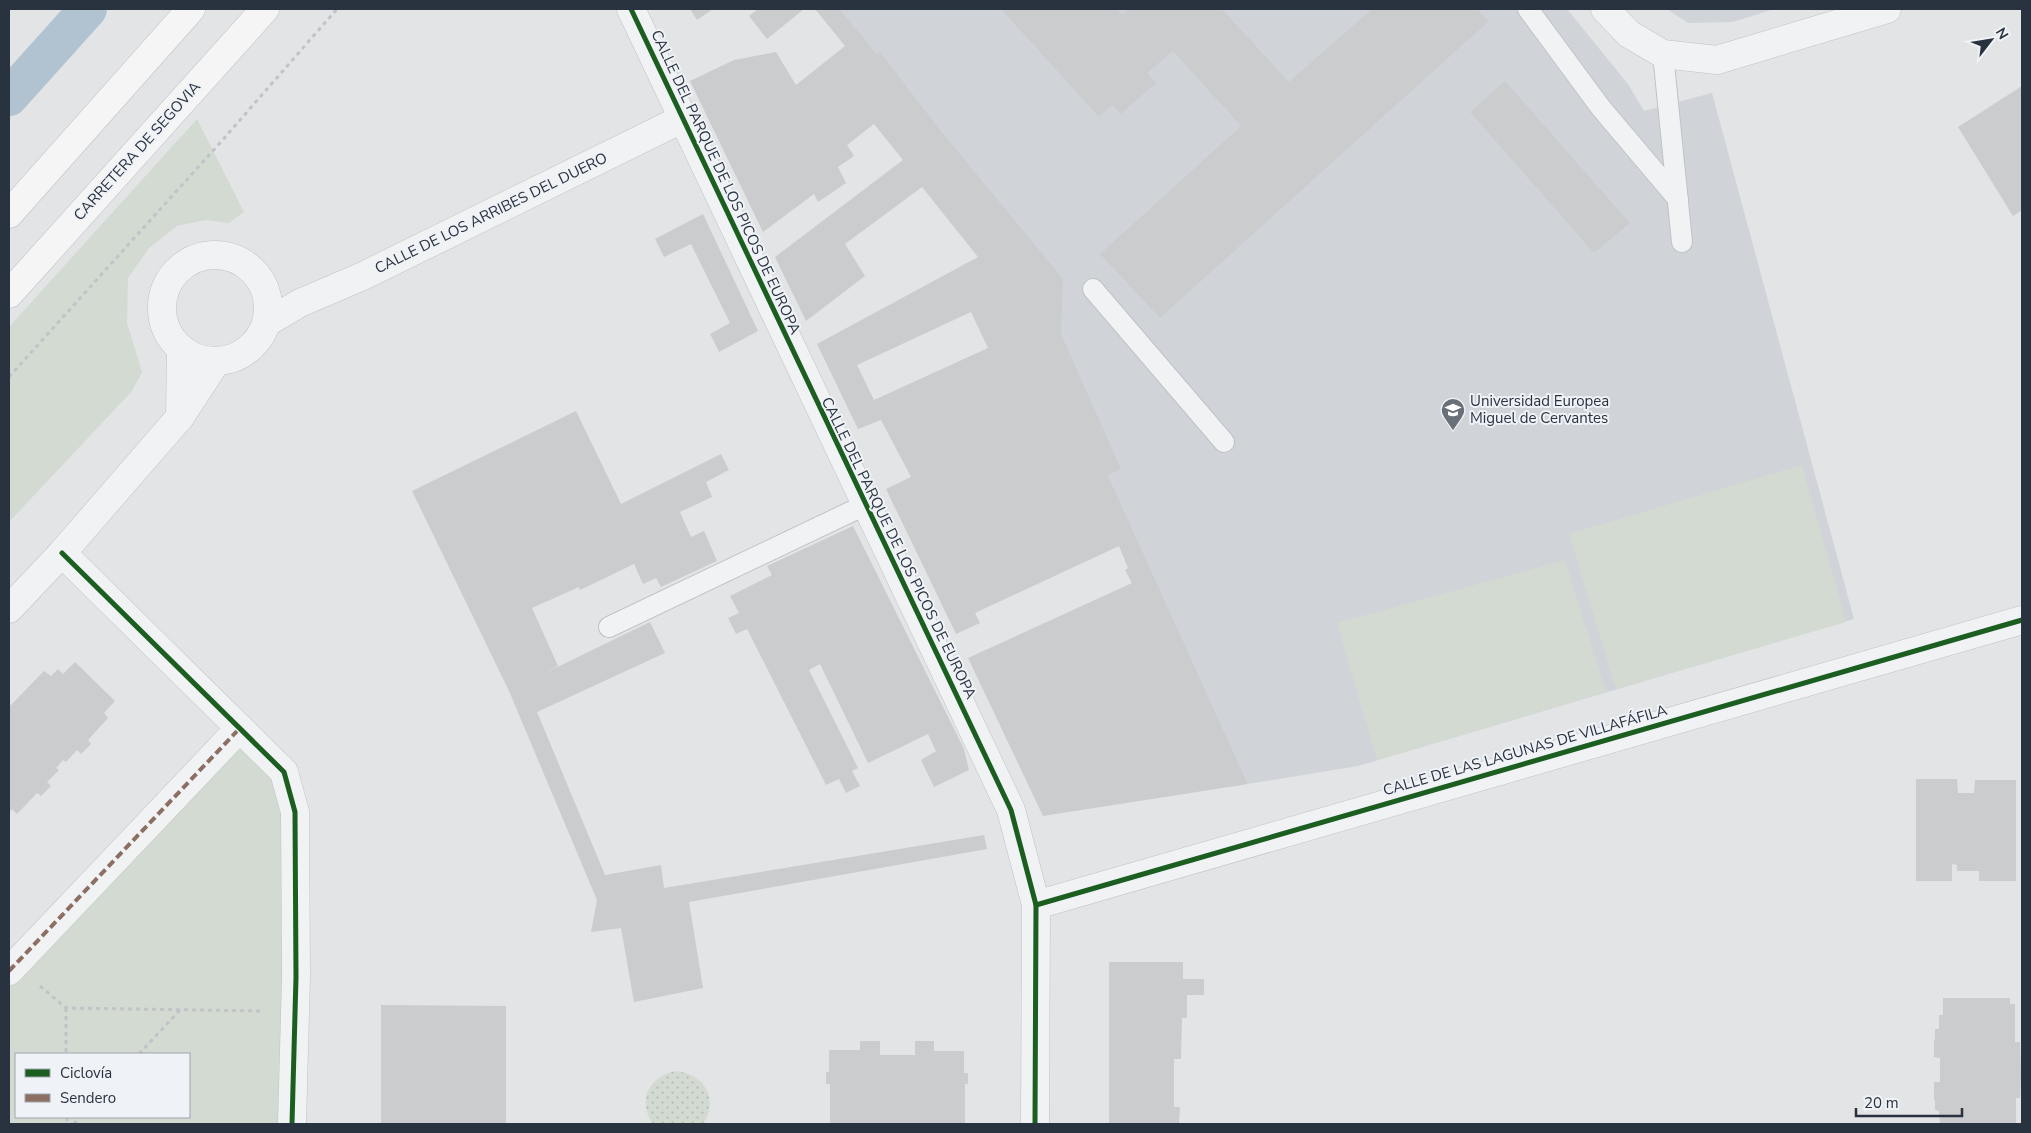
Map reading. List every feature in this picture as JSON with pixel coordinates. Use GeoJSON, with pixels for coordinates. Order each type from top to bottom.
{"type":"FeatureCollection","features":[{"type":"Feature","properties":{"kind":"main road"},"geometry":{"type":"LineString","coordinates":[[9,214],[191,9]]}},
{"type":"Feature","properties":{"kind":"main road","name":"CARRETERA DE SEGOVIA"},"geometry":{"type":"LineString","coordinates":[[9,294],[265,9]]}},
{"type":"Feature","properties":{"kind":"street","name":"CALLE DEL PARQUE DE LOS PICOS DE EUROPA"},"geometry":{"type":"LineString","coordinates":[[631,9],[865,506],[1011,810],[1036,905],[1035,1124]]}},
{"type":"Feature","properties":{"kind":"street"},"geometry":{"type":"LineString","coordinates":[[1604,9],[1628,34],[1663,54],[1717,60],[1887,9]]}},
{"type":"Feature","properties":{"kind":"street","name":"CALLE DE LOS ARRIBES DEL DUERO"},"geometry":{"type":"LineString","coordinates":[[266,323],[300,303],[363,276],[682,119]]}},
{"type":"Feature","properties":{"kind":"street"},"geometry":{"type":"LineString","coordinates":[[213,254],[232,257],[248,266],[260,280],[267,297],[269,310],[266,323],[259,338],[247,351],[233,359],[216,362],[204,360],[181,350],[169,336],[162,318],[161,300],[167,282],[179,267],[195,258],[213,254]]}},
{"type":"Feature","properties":{"kind":"street"},"geometry":{"type":"LineString","coordinates":[[267,297],[300,303]]}},
{"type":"Feature","properties":{"kind":"street"},"geometry":{"type":"LineString","coordinates":[[180,417],[181,350]]}},
{"type":"Feature","properties":{"kind":"street"},"geometry":{"type":"LineString","coordinates":[[9,608],[62,553],[180,417],[216,362]]}},
{"type":"Feature","properties":{"kind":"street"},"geometry":{"type":"LineString","coordinates":[[62,553],[284,772],[295,812],[295,1011],[292,1124]]}},
{"type":"Feature","properties":{"kind":"street","name":"CALLE DE LAS LAGUNAS DE VILLAFÁFILA"},"geometry":{"type":"LineString","coordinates":[[1036,905],[2022,620]]}},
{"type":"Feature","properties":{"kind":"street"},"geometry":{"type":"LineString","coordinates":[[12,968],[240,728]]}},
{"type":"Feature","properties":{"kind":"lane"},"geometry":{"type":"LineString","coordinates":[[1528,9],[1601,108],[1678,199]]}},
{"type":"Feature","properties":{"kind":"lane"},"geometry":{"type":"LineString","coordinates":[[1663,54],[1682,242]]}},
{"type":"Feature","properties":{"kind":"lane"},"geometry":{"type":"LineString","coordinates":[[1093,289],[1224,442]]}},
{"type":"Feature","properties":{"kind":"lane"},"geometry":{"type":"LineString","coordinates":[[610,627],[865,506]]}},
{"type":"Feature","properties":{"kind":"path"},"geometry":{"type":"LineString","coordinates":[[9,377],[219,144],[337,9]]}},
{"type":"Feature","properties":{"kind":"path"},"geometry":{"type":"LineString","coordinates":[[12,968],[66,1008],[295,1011]]}},
{"type":"Feature","properties":{"kind":"path"},"geometry":{"type":"LineString","coordinates":[[66,1008],[66,1053]]}},
{"type":"Feature","properties":{"kind":"path"},"geometry":{"type":"LineString","coordinates":[[139,1053],[180,1009]]}},
{"type":"Feature","properties":{"kind":"shaded area","name":"Universidad Europea Miguel de Cervantes"},"geometry":{"type":"Polygon","coordinates":[[[840,9],[1567,9],[1628,84],[1644,111],[1712,93],[1854,619],[1358,766],[1248,784],[1108,475],[1120,469],[941,131],[880,53],[877,54],[840,9]]]}},
{"type":"Feature","properties":{"kind":"shaded area"},"geometry":{"type":"Polygon","coordinates":[[[1667,9],[1774,9],[1733,22],[1688,23],[1667,9]]]}},
{"type":"Feature","properties":{"kind":"shaded area"},"geometry":{"type":"Polygon","coordinates":[[[197,119],[244,212],[229,223],[205,220],[177,226],[149,248],[128,278],[127,323],[142,372],[132,391],[9,522],[9,327],[197,119]]]}},
{"type":"Feature","properties":{"kind":"shaded area"},"geometry":{"type":"Polygon","coordinates":[[[1802,465],[1846,622],[1616,689],[1569,534],[1802,465]]]}},
{"type":"Feature","properties":{"kind":"shaded area"},"geometry":{"type":"Polygon","coordinates":[[[1565,560],[1606,692],[1377,760],[1337,623],[1565,560]]]}},
{"type":"Feature","properties":{"kind":"shaded area"},"geometry":{"type":"Polygon","coordinates":[[[240,728],[284,772],[291,1124],[9,1124],[9,971],[240,728]]]}},
{"type":"Feature","properties":{"kind":"shaded area"},"geometry":{"type":"Polygon","coordinates":[[[675,1071],[694,1077],[706,1089],[710,1105],[703,1124],[653,1124],[648,1115],[646,1099],[652,1085],[666,1074],[675,1071]]]}},
{"type":"Feature","properties":{"kind":"building"},"geometry":{"type":"Polygon","coordinates":[[[690,9],[713,9],[697,20],[690,9]]]}},
{"type":"Feature","properties":{"kind":"building"},"geometry":{"type":"Polygon","coordinates":[[[758,9],[804,9],[767,39],[749,16],[758,9]]]}},
{"type":"Feature","properties":{"kind":"building"},"geometry":{"type":"Polygon","coordinates":[[[815,9],[840,9],[877,54],[880,52],[941,131],[1063,279],[1061,334],[1121,469],[1108,475],[1248,784],[1043,816],[968,658],[1132,583],[1125,570],[1128,568],[1119,546],[975,613],[980,623],[956,634],[886,489],[911,477],[881,420],[858,429],[817,344],[978,257],[922,187],[845,244],[865,276],[806,321],[775,257],[903,160],[874,124],[847,145],[854,156],[838,167],[846,183],[818,202],[814,194],[763,232],[690,81],[734,60],[776,52],[796,85],[845,46],[815,9]],[[971,312],[857,365],[874,400],[988,348],[971,312]]]}},
{"type":"Feature","properties":{"kind":"building"},"geometry":{"type":"Polygon","coordinates":[[[1001,9],[1117,9],[1122,15],[1129,9],[1222,9],[1289,82],[1372,9],[1477,9],[1489,21],[1160,318],[1100,254],[1241,126],[1173,51],[1147,73],[1156,83],[1121,114],[1112,105],[1099,117],[1001,9]]]}},
{"type":"Feature","properties":{"kind":"building"},"geometry":{"type":"Polygon","coordinates":[[[1505,81],[1630,223],[1594,253],[1470,112],[1505,81]]]}},
{"type":"Feature","properties":{"kind":"building"},"geometry":{"type":"Polygon","coordinates":[[[2022,86],[2022,210],[2013,216],[1958,127],[2022,86]]]}},
{"type":"Feature","properties":{"kind":"building"},"geometry":{"type":"Polygon","coordinates":[[[703,214],[758,331],[719,352],[710,334],[730,323],[691,244],[664,257],[655,239],[703,214]]]}},
{"type":"Feature","properties":{"kind":"building"},"geometry":{"type":"Polygon","coordinates":[[[576,411],[621,504],[721,454],[729,470],[706,482],[712,497],[680,512],[691,537],[704,531],[717,561],[661,587],[656,578],[643,584],[634,564],[580,590],[579,587],[532,608],[558,666],[543,674],[650,622],[665,653],[537,712],[605,875],[661,865],[664,888],[984,835],[987,849],[689,902],[703,988],[634,1002],[621,928],[591,932],[597,900],[509,691],[412,491],[576,411]]]}},
{"type":"Feature","properties":{"kind":"building"},"geometry":{"type":"Polygon","coordinates":[[[853,526],[964,749],[969,770],[934,787],[921,760],[936,751],[928,734],[868,763],[820,664],[809,670],[858,768],[852,771],[860,786],[846,793],[839,779],[826,785],[747,629],[736,634],[728,618],[739,613],[730,596],[772,575],[767,566],[853,526]]]}},
{"type":"Feature","properties":{"kind":"building"},"geometry":{"type":"Polygon","coordinates":[[[75,662],[115,701],[104,713],[108,718],[88,740],[91,744],[81,754],[77,750],[66,762],[63,760],[56,768],[59,770],[47,782],[51,786],[41,796],[37,793],[17,814],[12,809],[9,813],[9,704],[11,705],[44,671],[51,676],[58,669],[63,674],[75,662]]]}},
{"type":"Feature","properties":{"kind":"building"},"geometry":{"type":"Polygon","coordinates":[[[1916,779],[1957,779],[1958,793],[1974,793],[1975,780],[2016,780],[2016,881],[1979,881],[1979,871],[1957,871],[1957,865],[1952,864],[1952,881],[1916,881],[1916,779]]]}},
{"type":"Feature","properties":{"kind":"building"},"geometry":{"type":"Polygon","coordinates":[[[1109,962],[1183,962],[1183,979],[1204,979],[1204,995],[1187,995],[1187,1018],[1182,1018],[1181,1059],[1174,1059],[1174,1107],[1180,1107],[1179,1124],[1109,1124],[1109,962]]]}},
{"type":"Feature","properties":{"kind":"building"},"geometry":{"type":"Polygon","coordinates":[[[1943,998],[2010,998],[2010,1004],[2015,1004],[2015,1042],[2020,1042],[2021,1074],[2020,1098],[2016,1098],[2016,1124],[1940,1124],[1939,1111],[1935,1110],[1934,1082],[1940,1082],[1940,1058],[1934,1057],[1934,1040],[1935,1029],[1939,1029],[1939,1015],[1943,1015],[1943,998]]]}},
{"type":"Feature","properties":{"kind":"building"},"geometry":{"type":"Polygon","coordinates":[[[381,1005],[506,1006],[506,1124],[381,1124],[381,1005]]]}},
{"type":"Feature","properties":{"kind":"building"},"geometry":{"type":"Polygon","coordinates":[[[860,1041],[880,1041],[880,1055],[915,1055],[915,1041],[934,1041],[934,1051],[964,1051],[964,1073],[968,1073],[968,1084],[965,1084],[965,1124],[830,1124],[830,1084],[826,1084],[826,1072],[829,1072],[829,1050],[860,1050],[860,1041]]]}},
{"type":"Feature","properties":{"kind":"waterway"},"geometry":{"type":"LineString","coordinates":[[9,97],[88,9]]}},
{"type":"Feature","properties":{"kind":"marked path"},"geometry":{"type":"LineString","coordinates":[[9,971],[240,728]]}},
{"type":"Feature","properties":{"kind":"cycle path"},"geometry":{"type":"LineString","coordinates":[[631,9],[1011,810],[1036,905],[1035,1124]]}},
{"type":"Feature","properties":{"kind":"cycle path"},"geometry":{"type":"LineString","coordinates":[[62,553],[284,772],[295,812],[296,977],[292,1124]]}},
{"type":"Feature","properties":{"kind":"cycle path"},"geometry":{"type":"LineString","coordinates":[[1036,905],[2022,620]]}},
{"type":"Feature","properties":{"kind":"place","name":"Universidad Europea Miguel de Cervantes"},"geometry":{"type":"Point","coordinates":[1453,431]}}]}
